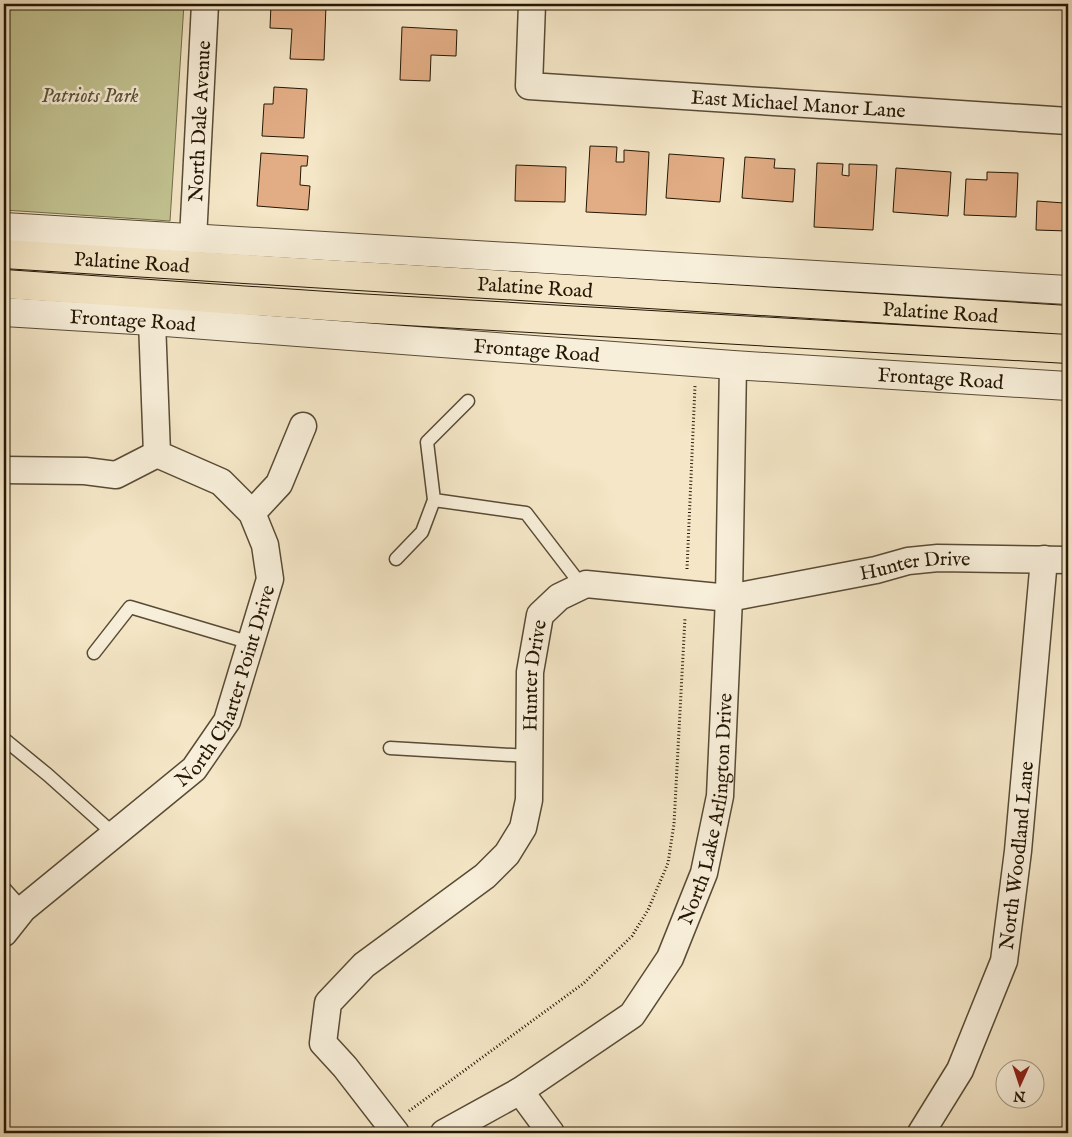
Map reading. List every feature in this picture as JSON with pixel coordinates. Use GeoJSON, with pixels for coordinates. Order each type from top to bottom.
{"type":"FeatureCollection","features":[{"type":"Feature","properties":{"kind":"highway"},"geometry":{"type":"LineString","coordinates":[[4,236],[360,275]]}},
{"type":"Feature","properties":{"kind":"highway","name":"Palatine Road"},"geometry":{"type":"LineString","coordinates":[[4,254],[1068,320]]}},
{"type":"Feature","properties":{"kind":"highway","name":"Palatine Road"},"geometry":{"type":"LineString","coordinates":[[4,284],[366,309],[1068,349]]}},
{"type":"Feature","properties":{"kind":"street","name":"North Dale Avenue"},"geometry":{"type":"LineString","coordinates":[[193,239],[205,4]]}},
{"type":"Feature","properties":{"kind":"street","name":"East Michael Manor Lane"},"geometry":{"type":"LineString","coordinates":[[532,4],[529,86],[1068,121]]}},
{"type":"Feature","properties":{"kind":"street"},"geometry":{"type":"LineString","coordinates":[[4,227],[1068,290]]}},
{"type":"Feature","properties":{"kind":"street","name":"Frontage Road"},"geometry":{"type":"LineString","coordinates":[[4,312],[152,321],[733,365],[1068,386]]}},
{"type":"Feature","properties":{"kind":"street"},"geometry":{"type":"LineString","coordinates":[[4,470],[86,471],[116,475],[157,454],[152,321]]}},
{"type":"Feature","properties":{"kind":"street","name":"North Lake Arlington Drive"},"geometry":{"type":"LineString","coordinates":[[444,1133],[520,1091],[632,1015],[670,958],[704,873],[720,796],[729,598],[733,365]]}},
{"type":"Feature","properties":{"kind":"street"},"geometry":{"type":"LineString","coordinates":[[252,513],[279,484],[303,426]]}},
{"type":"Feature","properties":{"kind":"street","name":"North Charter Point Drive"},"geometry":{"type":"LineString","coordinates":[[4,933],[23,909],[194,769],[228,721],[270,579],[265,545],[252,513],[221,482],[157,454]]}},
{"type":"Feature","properties":{"kind":"street","name":"Hunter Drive"},"geometry":{"type":"LineString","coordinates":[[393,1129],[323,1042],[328,1003],[364,965],[486,876],[507,854],[523,828],[529,800],[530,672],[540,615],[559,597],[586,584],[729,598],[876,570],[908,561],[938,558],[1056,560]]}},
{"type":"Feature","properties":{"kind":"street","name":"North Woodland Lane"},"geometry":{"type":"LineString","coordinates":[[921,1133],[960,1070],[1004,961],[1056,560]]}},
{"type":"Feature","properties":{"kind":"street"},"geometry":{"type":"LineString","coordinates":[[520,1091],[551,1133]]}},
{"type":"Feature","properties":{"kind":"lane"},"geometry":{"type":"LineString","coordinates":[[396,559],[422,532],[434,500],[427,442],[468,401]]}},
{"type":"Feature","properties":{"kind":"lane"},"geometry":{"type":"LineString","coordinates":[[434,500],[526,513],[582,586]]}},
{"type":"Feature","properties":{"kind":"lane"},"geometry":{"type":"LineString","coordinates":[[94,653],[130,607],[251,642]]}},
{"type":"Feature","properties":{"kind":"lane"},"geometry":{"type":"LineString","coordinates":[[4,739],[48,775],[115,835]]}},
{"type":"Feature","properties":{"kind":"lane"},"geometry":{"type":"LineString","coordinates":[[390,748],[530,756]]}},
{"type":"Feature","properties":{"kind":"lane"},"geometry":{"type":"LineString","coordinates":[[4,888],[23,909]]}},
{"type":"Feature","properties":{"kind":"path"},"geometry":{"type":"LineString","coordinates":[[393,1129],[584,983],[632,936],[648,910],[668,863],[674,824],[695,383]]}},
{"type":"Feature","properties":{"kind":"green space","name":"Patriots Park"},"geometry":{"type":"Polygon","coordinates":[[[4,4],[184,4],[170,221],[4,210],[4,4]]]}},
{"type":"Feature","properties":{"kind":"building"},"geometry":{"type":"Polygon","coordinates":[[[271,4],[326,5],[324,60],[290,59],[292,29],[270,28],[271,4]]]}},
{"type":"Feature","properties":{"kind":"building"},"geometry":{"type":"Polygon","coordinates":[[[402,27],[457,30],[456,56],[431,55],[430,81],[400,80],[402,27]]]}},
{"type":"Feature","properties":{"kind":"building"},"geometry":{"type":"Polygon","coordinates":[[[274,87],[307,89],[304,138],[262,136],[264,104],[273,104],[274,87]]]}},
{"type":"Feature","properties":{"kind":"building"},"geometry":{"type":"Polygon","coordinates":[[[590,146],[617,147],[616,162],[624,162],[624,150],[649,152],[646,215],[586,212],[590,146]]]}},
{"type":"Feature","properties":{"kind":"building"},"geometry":{"type":"Polygon","coordinates":[[[261,153],[308,156],[307,166],[301,166],[300,185],[310,186],[308,210],[257,206],[261,153]]]}},
{"type":"Feature","properties":{"kind":"building"},"geometry":{"type":"Polygon","coordinates":[[[669,154],[724,158],[720,202],[666,198],[669,154]]]}},
{"type":"Feature","properties":{"kind":"building"},"geometry":{"type":"Polygon","coordinates":[[[745,157],[775,159],[774,168],[795,169],[793,202],[742,198],[745,157]]]}},
{"type":"Feature","properties":{"kind":"building"},"geometry":{"type":"Polygon","coordinates":[[[817,163],[843,164],[842,175],[849,176],[849,164],[877,165],[873,230],[814,227],[817,163]]]}},
{"type":"Feature","properties":{"kind":"building"},"geometry":{"type":"Polygon","coordinates":[[[516,165],[566,167],[565,202],[515,201],[516,165]]]}},
{"type":"Feature","properties":{"kind":"building"},"geometry":{"type":"Polygon","coordinates":[[[896,168],[951,172],[948,216],[893,212],[896,168]]]}},
{"type":"Feature","properties":{"kind":"building"},"geometry":{"type":"Polygon","coordinates":[[[987,172],[1018,173],[1016,217],[964,215],[966,179],[987,180],[987,172]]]}},
{"type":"Feature","properties":{"kind":"building"},"geometry":{"type":"Polygon","coordinates":[[[1066,176],[1068,176],[1068,231],[1036,230],[1037,201],[1064,203],[1066,176]]]}}]}
